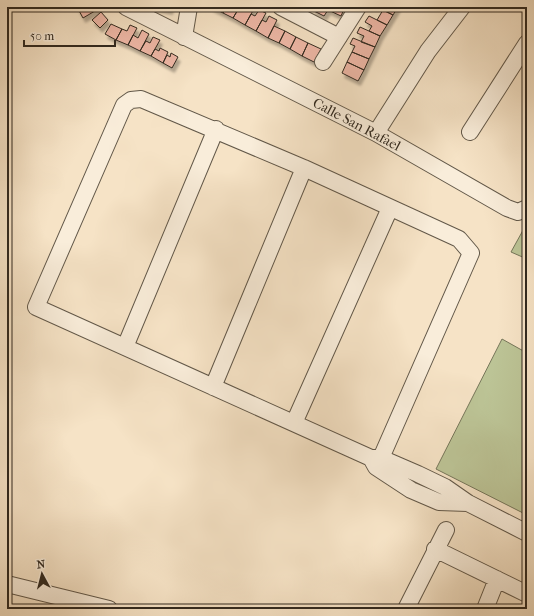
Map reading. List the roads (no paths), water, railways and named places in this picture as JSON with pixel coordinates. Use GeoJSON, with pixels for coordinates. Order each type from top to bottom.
{"type":"FeatureCollection","features":[{"type":"Feature","properties":{"kind":"street","name":"Calle San Rafael"},"geometry":{"type":"LineString","coordinates":[[126,7],[376,133],[507,208],[518,212],[527,208]]}},
{"type":"Feature","properties":{"kind":"street"},"geometry":{"type":"LineString","coordinates":[[184,37],[189,7]]}},
{"type":"Feature","properties":{"kind":"street"},"geometry":{"type":"LineString","coordinates":[[281,7],[339,36]]}},
{"type":"Feature","properties":{"kind":"street"},"geometry":{"type":"LineString","coordinates":[[323,62],[358,7]]}},
{"type":"Feature","properties":{"kind":"street"},"geometry":{"type":"LineString","coordinates":[[376,133],[428,51],[462,7]]}},
{"type":"Feature","properties":{"kind":"street"},"geometry":{"type":"LineString","coordinates":[[470,132],[527,43]]}},
{"type":"Feature","properties":{"kind":"street"},"geometry":{"type":"LineString","coordinates":[[376,458],[471,253],[459,238],[304,168],[141,98],[131,100],[124,105],[36,307],[294,423],[376,458],[445,487],[468,503],[527,533]]}},
{"type":"Feature","properties":{"kind":"street"},"geometry":{"type":"LineString","coordinates":[[125,347],[216,129]]}},
{"type":"Feature","properties":{"kind":"street"},"geometry":{"type":"LineString","coordinates":[[213,387],[304,168]]}},
{"type":"Feature","properties":{"kind":"street"},"geometry":{"type":"LineString","coordinates":[[294,423],[390,208]]}},
{"type":"Feature","properties":{"kind":"street"},"geometry":{"type":"LineString","coordinates":[[406,609],[435,549],[446,530]]}},
{"type":"Feature","properties":{"kind":"street"},"geometry":{"type":"LineString","coordinates":[[435,549],[527,594]]}},
{"type":"Feature","properties":{"kind":"street"},"geometry":{"type":"LineString","coordinates":[[484,609],[497,579]]}},
{"type":"Feature","properties":{"kind":"street"},"geometry":{"type":"LineString","coordinates":[[7,584],[109,609]]}}]}
